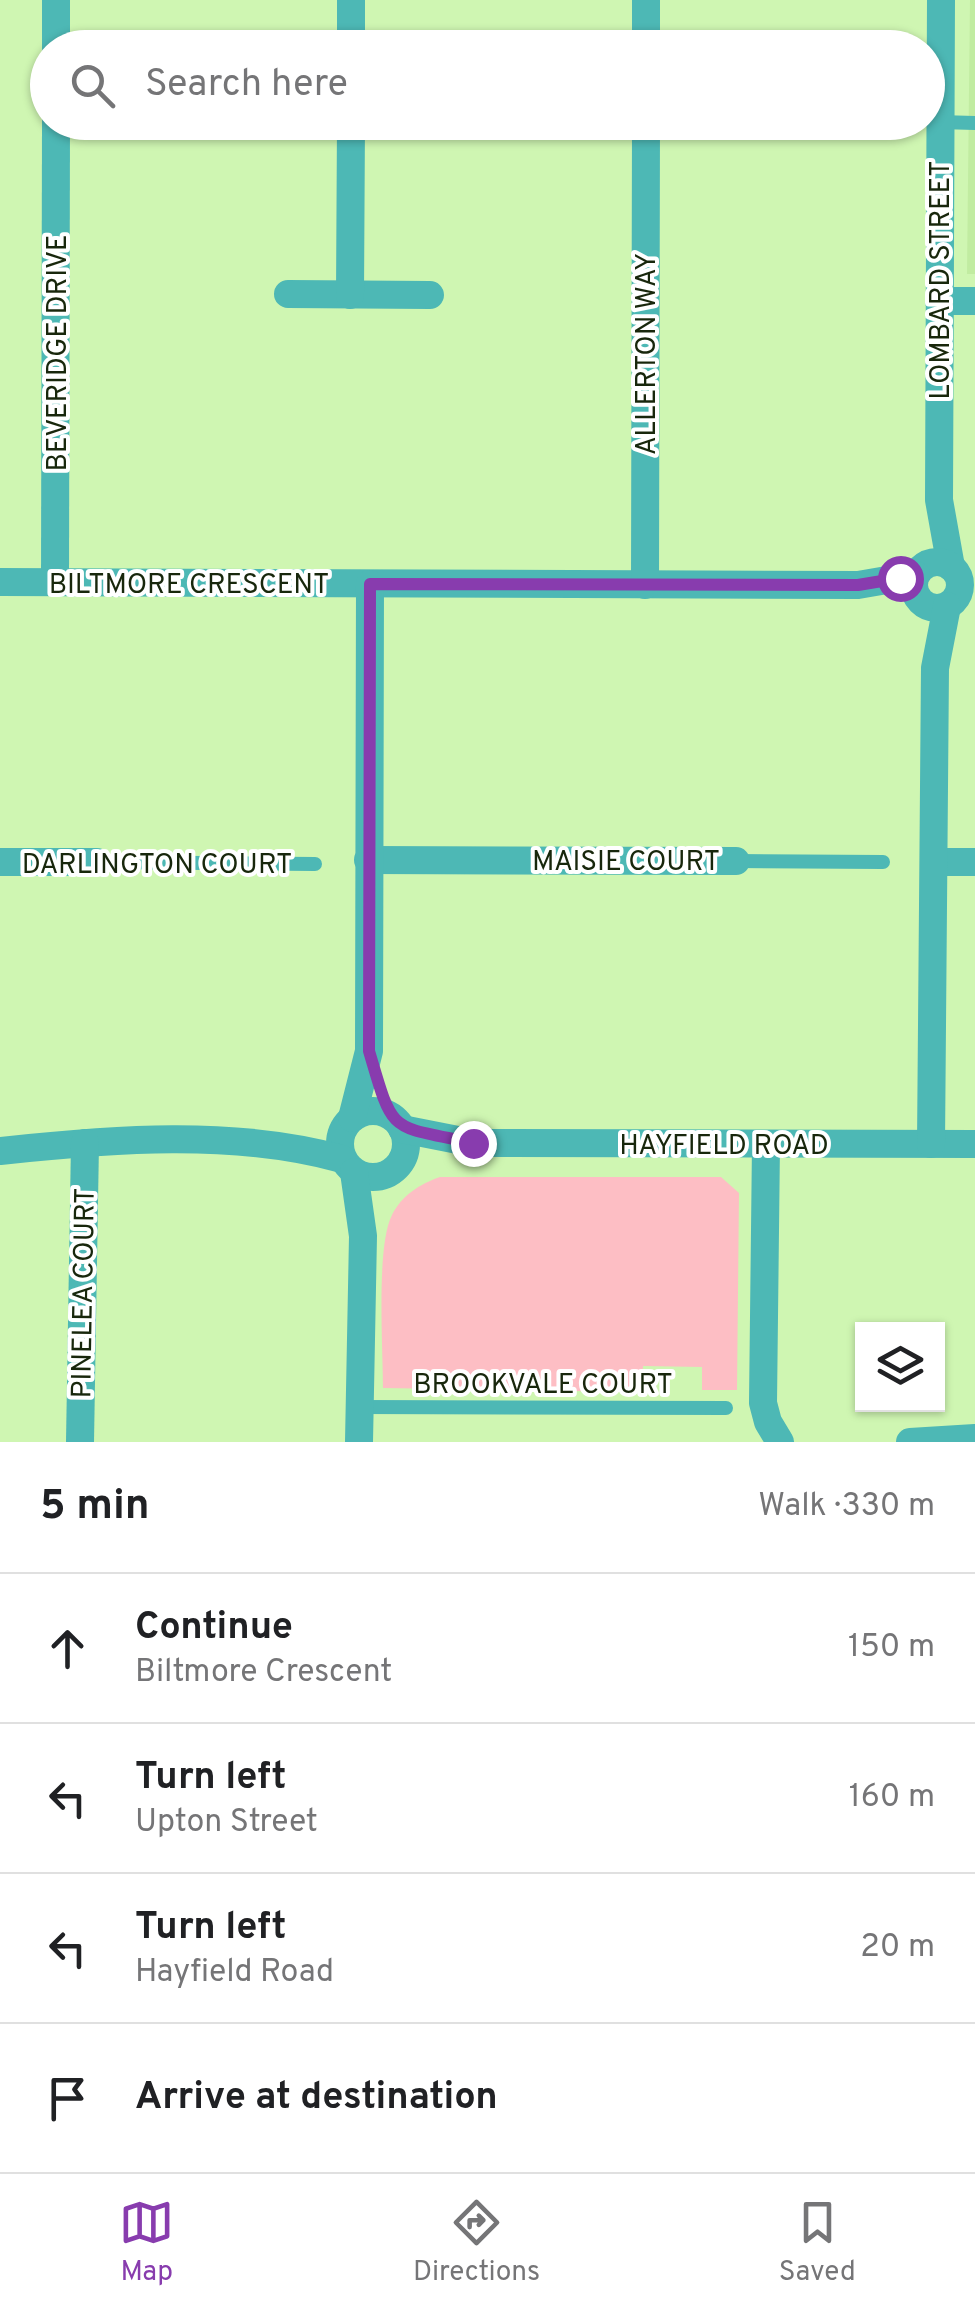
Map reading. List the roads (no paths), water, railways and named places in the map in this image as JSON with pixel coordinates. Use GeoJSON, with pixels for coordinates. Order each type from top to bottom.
{"type":"FeatureCollection","features":[{"type":"Feature","properties":{"kind":"street"},"geometry":{"type":"LineString","coordinates":[[56,0],[56,30]]}},
{"type":"Feature","properties":{"kind":"street"},"geometry":{"type":"LineString","coordinates":[[351,0],[351,30]]}},
{"type":"Feature","properties":{"kind":"street"},"geometry":{"type":"LineString","coordinates":[[646,0],[646,30]]}},
{"type":"Feature","properties":{"kind":"street","name":"LOMBARD STREET"},"geometry":{"type":"LineString","coordinates":[[941,0],[941,30]]}},
{"type":"Feature","properties":{"kind":"street","name":"BEVERIDGE DRIVE"},"geometry":{"type":"LineString","coordinates":[[55,582],[56,140]]}},
{"type":"Feature","properties":{"kind":"street"},"geometry":{"type":"LineString","coordinates":[[350,140],[350,295]]}},
{"type":"Feature","properties":{"kind":"street","name":"ALLERTON WAY"},"geometry":{"type":"LineString","coordinates":[[645,585],[646,140]]}},
{"type":"Feature","properties":{"kind":"street","name":"LOMBARD STREET"},"geometry":{"type":"LineString","coordinates":[[931,1144],[935,668],[945,586],[939,500],[940,140]]}},
{"type":"Feature","properties":{"kind":"street"},"geometry":{"type":"LineString","coordinates":[[288,294],[430,295]]}},
{"type":"Feature","properties":{"kind":"street"},"geometry":{"type":"LineString","coordinates":[[939,301],[975,301]]}},
{"type":"Feature","properties":{"kind":"street","name":"BILTMORE CRESCENT"},"geometry":{"type":"LineString","coordinates":[[0,582],[945,586]]}},
{"type":"Feature","properties":{"kind":"street"},"geometry":{"type":"LineString","coordinates":[[359,1442],[363,1236],[348,1165],[339,1148],[369,1051],[370,584]]}},
{"type":"Feature","properties":{"kind":"street","name":"MAISIE COURT"},"geometry":{"type":"LineString","coordinates":[[368,860],[736,861]]}},
{"type":"Feature","properties":{"kind":"street","name":"DARLINGTON COURT"},"geometry":{"type":"LineString","coordinates":[[0,862],[97,862]]}},
{"type":"Feature","properties":{"kind":"street"},"geometry":{"type":"LineString","coordinates":[[934,862],[975,862]]}},
{"type":"Feature","properties":{"kind":"street"},"geometry":{"type":"LineString","coordinates":[[363,1236],[406,1138],[395,1122],[369,1051]]}},
{"type":"Feature","properties":{"kind":"street"},"geometry":{"type":"LineString","coordinates":[[0,1150],[84,1143],[284,1143],[370,1111],[395,1122]]}},
{"type":"Feature","properties":{"kind":"street","name":"HAYFIELD ROAD"},"geometry":{"type":"LineString","coordinates":[[395,1122],[473,1143],[975,1144]]}},
{"type":"Feature","properties":{"kind":"street","name":"PINELEA COURT"},"geometry":{"type":"LineString","coordinates":[[80,1442],[84,1143]]}},
{"type":"Feature","properties":{"kind":"street"},"geometry":{"type":"LineString","coordinates":[[284,1143],[376,1178],[394,1167]]}},
{"type":"Feature","properties":{"kind":"street","name":"HAYFIELD ROAD"},"geometry":{"type":"LineString","coordinates":[[394,1167],[473,1143]]}},
{"type":"Feature","properties":{"kind":"street"},"geometry":{"type":"LineString","coordinates":[[766,1144],[764,1403],[768,1422],[780,1442]]}},
{"type":"Feature","properties":{"kind":"street"},"geometry":{"type":"LineString","coordinates":[[910,1442],[975,1438]]}},
{"type":"Feature","properties":{"kind":"lane"},"geometry":{"type":"LineString","coordinates":[[945,122],[975,122]]}},
{"type":"Feature","properties":{"kind":"lane","name":"MAISIE COURT"},"geometry":{"type":"LineString","coordinates":[[736,861],[883,862]]}},
{"type":"Feature","properties":{"kind":"lane","name":"DARLINGTON COURT"},"geometry":{"type":"LineString","coordinates":[[97,862],[315,864]]}},
{"type":"Feature","properties":{"kind":"lane","name":"BROOKVALE COURT"},"geometry":{"type":"LineString","coordinates":[[360,1407],[726,1408]]}}]}
